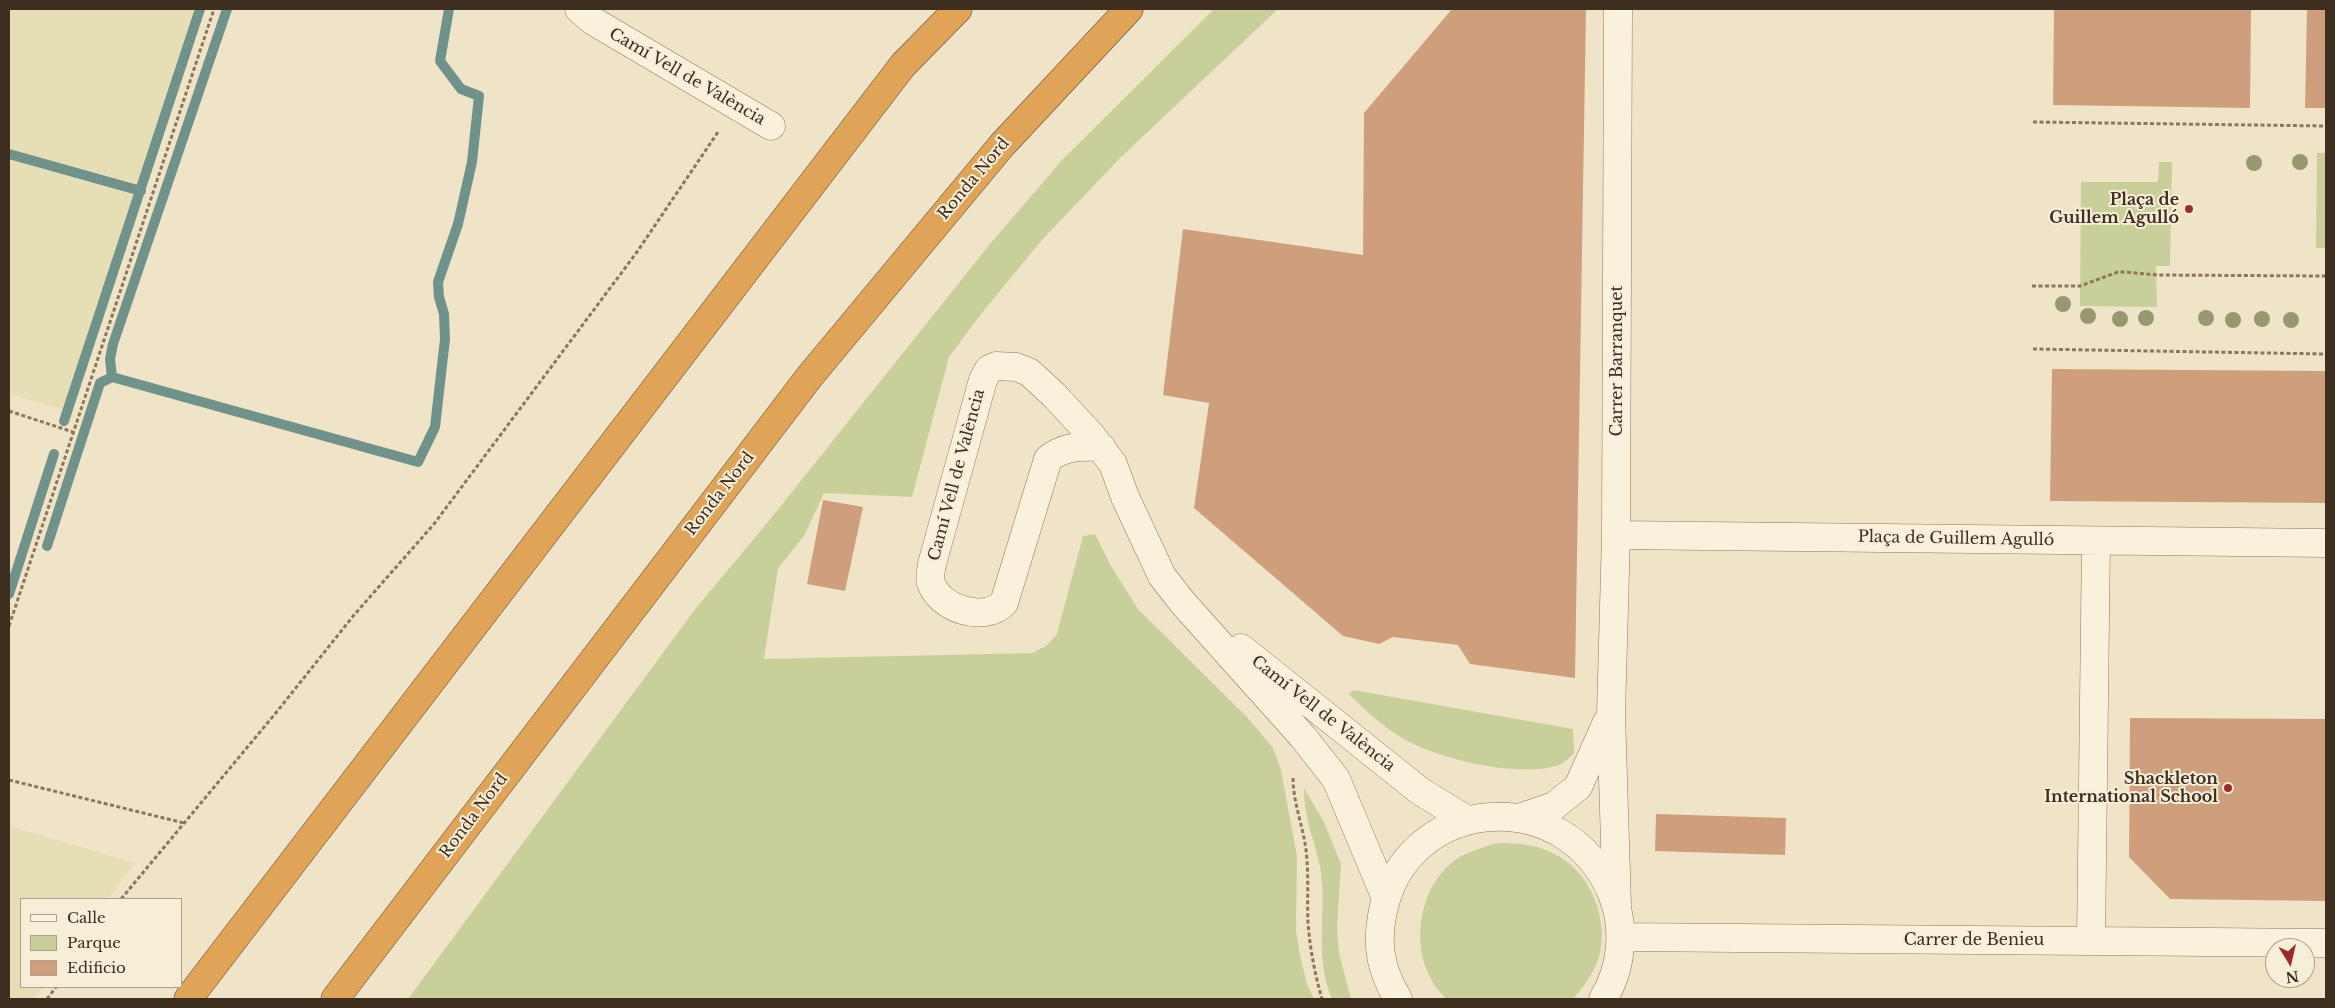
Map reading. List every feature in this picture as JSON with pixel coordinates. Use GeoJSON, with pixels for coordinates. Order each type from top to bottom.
{"type":"FeatureCollection","features":[{"type":"Feature","properties":{"kind":"highway"},"geometry":{"type":"LineString","coordinates":[[188,999],[903,65],[958,9]]}},
{"type":"Feature","properties":{"kind":"highway","name":"Ronda Nord"},"geometry":{"type":"LineString","coordinates":[[335,999],[810,376],[1002,145],[1129,9]]}},
{"type":"Feature","properties":{"kind":"street","name":"Camí Vell de València"},"geometry":{"type":"LineString","coordinates":[[579,9],[592,21],[771,126]]}},
{"type":"Feature","properties":{"kind":"street","name":"Carrer Barranquet"},"geometry":{"type":"LineString","coordinates":[[1617,906],[1611,714],[1616,535],[1618,9]]}},
{"type":"Feature","properties":{"kind":"street","name":"Camí Vell de València"},"geometry":{"type":"LineString","coordinates":[[1100,447],[1065,448],[1048,459],[1004,604],[989,612],[975,612],[957,608],[944,602],[936,592],[930,582],[932,564],[983,380],[989,369],[996,366],[1016,367],[1029,372],[1054,395],[1100,447],[1113,464],[1125,497],[1162,576],[1183,603],[1275,705],[1336,779],[1386,896]]}},
{"type":"Feature","properties":{"kind":"street","name":"Plaça de Guillem Agulló"},"geometry":{"type":"LineString","coordinates":[[1616,535],[2326,543]]}},
{"type":"Feature","properties":{"kind":"street"},"geometry":{"type":"LineString","coordinates":[[2091,941],[2096,541]]}},
{"type":"Feature","properties":{"kind":"street","name":"Camí Vell de València"},"geometry":{"type":"LineString","coordinates":[[1183,603],[1420,791],[1466,820]]}},
{"type":"Feature","properties":{"kind":"street"},"geometry":{"type":"LineString","coordinates":[[1522,818],[1554,806],[1578,787],[1592,761],[1611,714]]}},
{"type":"Feature","properties":{"kind":"street"},"geometry":{"type":"LineString","coordinates":[[1398,999],[1386,978],[1378,937],[1386,896],[1404,862],[1432,836],[1466,820],[1494,816],[1522,818],[1556,829],[1584,849],[1606,877],[1617,906],[1621,937],[1617,968],[1603,999]]}},
{"type":"Feature","properties":{"kind":"street","name":"Carrer de Benieu"},"geometry":{"type":"LineString","coordinates":[[1621,937],[2326,943]]}},
{"type":"Feature","properties":{"kind":"path"},"geometry":{"type":"LineString","coordinates":[[9,626],[214,9]]}},
{"type":"Feature","properties":{"kind":"path"},"geometry":{"type":"LineString","coordinates":[[122,898],[354,615],[434,524],[637,252],[735,106]]}},
{"type":"Feature","properties":{"kind":"path"},"geometry":{"type":"LineString","coordinates":[[2033,122],[2326,126]]}},
{"type":"Feature","properties":{"kind":"path"},"geometry":{"type":"LineString","coordinates":[[2032,286],[2080,286],[2118,272],[2157,276],[2326,276]]}},
{"type":"Feature","properties":{"kind":"path"},"geometry":{"type":"LineString","coordinates":[[2033,349],[2326,354]]}},
{"type":"Feature","properties":{"kind":"path"},"geometry":{"type":"LineString","coordinates":[[9,411],[73,432]]}},
{"type":"Feature","properties":{"kind":"path"},"geometry":{"type":"LineString","coordinates":[[1293,772],[1295,799],[1308,865],[1308,923],[1312,956],[1315,976],[1322,999]]}},
{"type":"Feature","properties":{"kind":"path"},"geometry":{"type":"LineString","coordinates":[[9,780],[184,823]]}},
{"type":"Feature","properties":{"kind":"path"},"geometry":{"type":"LineString","coordinates":[[47,999],[55,988]]}},
{"type":"Feature","properties":{"kind":"shaded area"},"geometry":{"type":"Polygon","coordinates":[[[9,9],[200,9],[141,191],[64,410],[9,394],[9,9]]]}},
{"type":"Feature","properties":{"kind":"shaded area"},"geometry":{"type":"Polygon","coordinates":[[[9,826],[135,863],[109,898],[20,898],[20,988],[42,988],[33,999],[9,999],[9,826]]]}},
{"type":"Feature","properties":{"kind":"green space"},"geometry":{"type":"Polygon","coordinates":[[[1214,9],[1278,9],[1120,158],[1042,240],[981,314],[949,357],[912,497],[824,493],[804,536],[778,568],[764,659],[1032,653],[1046,646],[1057,634],[1083,536],[1095,534],[1111,566],[1138,609],[1247,717],[1273,748],[1281,770],[1297,856],[1296,930],[1300,955],[1307,984],[1314,999],[408,999],[696,608],[768,522],[990,244],[1063,159],[1214,9]]]}},
{"type":"Feature","properties":{"kind":"green space"},"geometry":{"type":"Polygon","coordinates":[[[2317,153],[2326,153],[2326,248],[2316,248],[2317,153]]]}},
{"type":"Feature","properties":{"kind":"green space"},"geometry":{"type":"Polygon","coordinates":[[[2159,162],[2172,162],[2170,266],[2156,266],[2157,307],[2080,306],[2081,182],[2158,182],[2159,162]]]}},
{"type":"Feature","properties":{"kind":"green space"},"geometry":{"type":"Polygon","coordinates":[[[1353,690],[1573,729],[1574,753],[1559,765],[1542,769],[1500,768],[1454,759],[1432,752],[1393,732],[1349,694],[1353,690]]]}},
{"type":"Feature","properties":{"kind":"green space"},"geometry":{"type":"Polygon","coordinates":[[[1304,788],[1324,822],[1341,864],[1337,927],[1339,953],[1351,999],[1332,999],[1326,982],[1322,949],[1322,884],[1318,857],[1305,808],[1304,788]]]}},
{"type":"Feature","properties":{"kind":"green space"},"geometry":{"type":"Polygon","coordinates":[[[1498,843],[1530,846],[1553,853],[1571,865],[1589,887],[1599,915],[1602,943],[1594,969],[1573,999],[1447,999],[1434,984],[1426,966],[1421,947],[1424,907],[1432,888],[1443,871],[1458,858],[1472,851],[1498,843]]]}},
{"type":"Feature","properties":{"kind":"building"},"geometry":{"type":"Polygon","coordinates":[[[1452,9],[1586,9],[1575,678],[1470,664],[1458,645],[1393,637],[1379,644],[1343,636],[1194,508],[1209,403],[1163,395],[1183,229],[1363,255],[1364,113],[1452,9]]]}},
{"type":"Feature","properties":{"kind":"building"},"geometry":{"type":"Polygon","coordinates":[[[2054,9],[2251,9],[2250,108],[2053,105],[2054,9]]]}},
{"type":"Feature","properties":{"kind":"building"},"geometry":{"type":"Polygon","coordinates":[[[2307,9],[2326,9],[2326,108],[2305,108],[2307,9]]]}},
{"type":"Feature","properties":{"kind":"building"},"geometry":{"type":"Polygon","coordinates":[[[2052,369],[2326,371],[2326,503],[2050,501],[2052,369]]]}},
{"type":"Feature","properties":{"kind":"building"},"geometry":{"type":"Polygon","coordinates":[[[823,500],[863,507],[845,591],[807,584],[823,500]]]}},
{"type":"Feature","properties":{"kind":"building","name":"Shackleton International School"},"geometry":{"type":"Polygon","coordinates":[[[2130,718],[2326,719],[2326,901],[2170,899],[2129,857],[2130,718]]]}},
{"type":"Feature","properties":{"kind":"building"},"geometry":{"type":"Polygon","coordinates":[[[1656,814],[1786,818],[1785,855],[1655,851],[1656,814]]]}},
{"type":"Feature","properties":{"kind":"waterway"},"geometry":{"type":"LineString","coordinates":[[64,421],[200,9]]}},
{"type":"Feature","properties":{"kind":"waterway"},"geometry":{"type":"LineString","coordinates":[[112,377],[110,359],[113,344],[227,9]]}},
{"type":"Feature","properties":{"kind":"waterway"},"geometry":{"type":"LineString","coordinates":[[47,546],[100,383],[112,377],[418,462],[435,427],[445,339],[444,314],[439,297],[438,282],[458,224],[472,162],[479,96],[461,89],[440,61],[449,9]]}},
{"type":"Feature","properties":{"kind":"waterway"},"geometry":{"type":"LineString","coordinates":[[9,154],[141,191]]}},
{"type":"Feature","properties":{"kind":"waterway"},"geometry":{"type":"LineString","coordinates":[[9,594],[54,454]]}},
{"type":"Feature","properties":{"kind":"place","name":"Plaça de Guillem Agulló"},"geometry":{"type":"Point","coordinates":[2189,209]}},
{"type":"Feature","properties":{"kind":"place","name":"Shackleton International School"},"geometry":{"type":"Point","coordinates":[2228,788]}}]}
